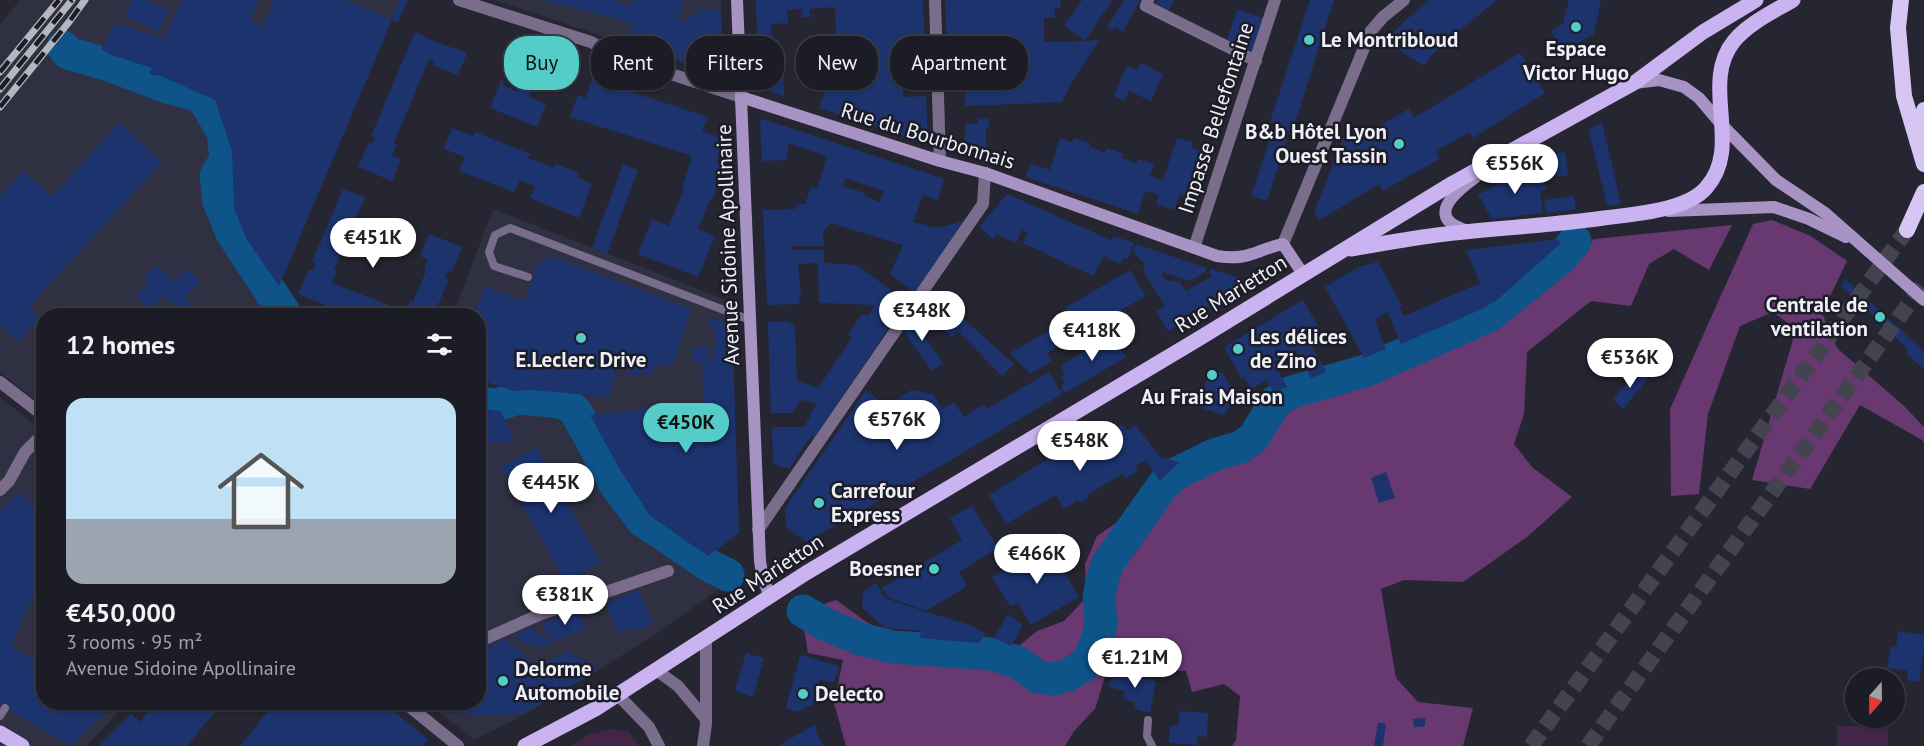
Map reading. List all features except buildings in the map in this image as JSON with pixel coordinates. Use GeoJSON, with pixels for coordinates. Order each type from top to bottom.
{"type":"FeatureCollection","features":[{"type":"Feature","properties":{"kind":"highway"},"geometry":{"type":"LineString","coordinates":[[1900,1],[1898,28],[1904,96],[1923,159]]}},
{"type":"Feature","properties":{"kind":"highway"},"geometry":{"type":"LineString","coordinates":[[1923,159],[1924,110]]}},
{"type":"Feature","properties":{"kind":"highway"},"geometry":{"type":"LineString","coordinates":[[1924,192],[1907,230],[1924,206]]}},
{"type":"Feature","properties":{"kind":"main road","name":"Avenue Sidoine Apollinaire"},"geometry":{"type":"LineString","coordinates":[[737,0],[760,567],[770,596]]}},
{"type":"Feature","properties":{"kind":"main road","name":"Rue Marietton"},"geometry":{"type":"LineString","coordinates":[[525,746],[618,695],[770,596],[1453,183],[1634,83],[1703,32],[1756,0]]}},
{"type":"Feature","properties":{"kind":"main road"},"geometry":{"type":"LineString","coordinates":[[1658,211],[1696,197],[1707,188],[1719,163],[1722,150],[1719,92],[1720,68],[1726,53],[1742,33],[1760,19],[1793,0]]}},
{"type":"Feature","properties":{"kind":"main road"},"geometry":{"type":"LineString","coordinates":[[1634,83],[1659,80],[1684,87],[1699,98],[1776,180],[1825,213],[1924,300]]}},
{"type":"Feature","properties":{"kind":"main road","name":"Rue du Bourbonnais"},"geometry":{"type":"LineString","coordinates":[[741,97],[940,162],[985,173],[1217,256],[1232,259],[1283,244]]}},
{"type":"Feature","properties":{"kind":"main road"},"geometry":{"type":"LineString","coordinates":[[1469,232],[1450,223],[1446,215],[1447,206],[1458,190],[1509,152]]}},
{"type":"Feature","properties":{"kind":"main road"},"geometry":{"type":"LineString","coordinates":[[1342,250],[1469,232],[1538,227],[1658,211],[1774,207],[1809,219],[1861,244]]}},
{"type":"Feature","properties":{"kind":"main road"},"geometry":{"type":"LineString","coordinates":[[1283,244],[1304,274]]}},
{"type":"Feature","properties":{"kind":"main road"},"geometry":{"type":"LineString","coordinates":[[0,733],[22,746]]}},
{"type":"Feature","properties":{"kind":"street","name":"Rue du Bourbonnais"},"geometry":{"type":"LineString","coordinates":[[459,0],[591,42],[616,56],[741,97]]}},
{"type":"Feature","properties":{"kind":"street"},"geometry":{"type":"LineString","coordinates":[[934,0],[940,162]]}},
{"type":"Feature","properties":{"kind":"street"},"geometry":{"type":"LineString","coordinates":[[1148,0],[1146,6],[1256,61]]}},
{"type":"Feature","properties":{"kind":"street","name":"Impasse Bellefontaine"},"geometry":{"type":"LineString","coordinates":[[1194,248],[1275,0]]}},
{"type":"Feature","properties":{"kind":"street"},"geometry":{"type":"LineString","coordinates":[[1283,244],[1371,31],[1383,17],[1404,0]]}},
{"type":"Feature","properties":{"kind":"street"},"geometry":{"type":"LineString","coordinates":[[758,530],[983,204],[985,173]]}},
{"type":"Feature","properties":{"kind":"street"},"geometry":{"type":"LineString","coordinates":[[0,382],[36,410]]}},
{"type":"Feature","properties":{"kind":"street"},"geometry":{"type":"LineString","coordinates":[[0,490],[9,481],[25,452],[36,441]]}},
{"type":"Feature","properties":{"kind":"street"},"geometry":{"type":"LineString","coordinates":[[486,638],[541,614],[668,571]]}},
{"type":"Feature","properties":{"kind":"street"},"geometry":{"type":"LineString","coordinates":[[703,746],[706,724],[705,638]]}},
{"type":"Feature","properties":{"kind":"street"},"geometry":{"type":"LineString","coordinates":[[656,670],[678,686],[705,718]]}},
{"type":"Feature","properties":{"kind":"street"},"geometry":{"type":"LineString","coordinates":[[618,695],[649,727],[659,746]]}},
{"type":"Feature","properties":{"kind":"street"},"geometry":{"type":"LineString","coordinates":[[414,710],[458,746]]}},
{"type":"Feature","properties":{"kind":"lane"},"geometry":{"type":"LineString","coordinates":[[528,277],[494,266],[489,252],[495,235],[510,228],[750,320]]}},
{"type":"Feature","properties":{"kind":"lane"},"geometry":{"type":"LineString","coordinates":[[0,716],[5,708]]}},
{"type":"Feature","properties":{"kind":"lane"},"geometry":{"type":"LineString","coordinates":[[1148,720],[1147,736],[1152,746]]}},
{"type":"Feature","properties":{"kind":"shaded area"},"geometry":{"type":"Polygon","coordinates":[[[20,0],[400,0],[279,286],[247,240],[234,208],[232,151],[215,100],[161,76],[149,74],[151,68],[100,53],[82,70],[176,100],[199,112],[211,127],[213,151],[210,195],[230,246],[275,308],[36,308],[36,400],[0,372],[0,24],[20,0]]]}},
{"type":"Feature","properties":{"kind":"shaded area"},"geometry":{"type":"Polygon","coordinates":[[[494,0],[721,0],[722,36],[686,36],[686,64],[674,60],[674,36],[602,36],[494,0]]]}},
{"type":"Feature","properties":{"kind":"shaded area"},"geometry":{"type":"Polygon","coordinates":[[[493,209],[731,302],[739,533],[708,556],[650,516],[634,495],[578,394],[533,390],[513,391],[486,381],[486,308],[456,308],[493,209]]]}},
{"type":"Feature","properties":{"kind":"shaded area"},"geometry":{"type":"Polygon","coordinates":[[[1772,220],[1811,236],[1847,261],[1822,313],[1837,348],[1904,406],[1924,427],[1924,443],[1860,405],[1810,489],[1752,480],[1796,329],[1773,312],[1740,326],[1708,414],[1699,494],[1671,496],[1670,409],[1753,224],[1772,220]]]}},
{"type":"Feature","properties":{"kind":"shaded area"},"geometry":{"type":"Polygon","coordinates":[[[1732,225],[1709,270],[1674,249],[1649,264],[1631,306],[1591,301],[1527,352],[1524,414],[1514,444],[1532,467],[1572,497],[1527,537],[1463,582],[1404,580],[1381,589],[1396,678],[1418,702],[1473,708],[1463,746],[1232,746],[1236,740],[1240,696],[1224,684],[1192,692],[1186,671],[1167,671],[1137,655],[1110,660],[1095,709],[1074,731],[1065,746],[846,746],[834,703],[843,660],[808,653],[804,629],[818,606],[836,600],[868,623],[910,642],[1014,650],[1037,631],[1064,621],[1086,598],[1085,564],[1097,536],[1131,513],[1170,496],[1198,471],[1256,449],[1276,417],[1295,400],[1335,385],[1382,374],[1504,322],[1594,239],[1732,225]]]}},
{"type":"Feature","properties":{"kind":"shaded area"},"geometry":{"type":"Polygon","coordinates":[[[0,397],[36,425],[36,710],[120,710],[86,746],[0,746],[0,397]]]}},
{"type":"Feature","properties":{"kind":"shaded area"},"geometry":{"type":"Polygon","coordinates":[[[486,410],[573,417],[619,503],[638,528],[678,557],[678,560],[726,584],[659,632],[600,669],[518,718],[474,740],[437,710],[486,710],[486,410]]]}},
{"type":"Feature","properties":{"kind":"shaded area"},"geometry":{"type":"Polygon","coordinates":[[[1837,726],[1888,728],[1888,746],[1837,746],[1837,726]]]}},
{"type":"Feature","properties":{"kind":"shaded area"},"geometry":{"type":"Polygon","coordinates":[[[610,729],[629,732],[639,746],[571,746],[588,735],[610,729]]]}},
{"type":"Feature","properties":{"kind":"waterway"},"geometry":{"type":"LineString","coordinates":[[63,47],[68,53],[197,95],[206,103],[223,132],[226,159],[216,176],[219,201],[232,233],[281,308]]}},
{"type":"Feature","properties":{"kind":"waterway"},"geometry":{"type":"LineString","coordinates":[[803,611],[825,624],[860,639],[893,647],[990,654],[1017,662],[1038,677],[1053,679],[1068,675],[1083,666],[1091,655],[1098,638],[1101,624],[1099,598],[1108,563],[1164,484],[1177,473],[1214,455],[1241,447],[1254,437],[1276,401],[1292,392],[1365,371],[1489,316],[1560,259],[1575,241]]}},
{"type":"Feature","properties":{"kind":"waterway"},"geometry":{"type":"LineString","coordinates":[[486,404],[497,405],[518,398],[567,404],[576,412],[615,484],[642,520],[710,566],[728,575]]}},
{"type":"Feature","properties":{"kind":"tunnel"},"geometry":{"type":"LineString","coordinates":[[1531,746],[1907,230]]}},
{"type":"Feature","properties":{"kind":"tunnel"},"geometry":{"type":"LineString","coordinates":[[1588,746],[1924,283]]}},
{"type":"Feature","properties":{"kind":"railway"},"geometry":{"type":"LineString","coordinates":[[0,72],[59,0]]}},
{"type":"Feature","properties":{"kind":"railway"},"geometry":{"type":"LineString","coordinates":[[0,89],[72,0]]}},
{"type":"Feature","properties":{"kind":"railway"},"geometry":{"type":"LineString","coordinates":[[0,107],[85,0]]}},
{"type":"Feature","properties":{"kind":"place","name":"Espace Victor Hugo"},"geometry":{"type":"Point","coordinates":[1576,27]}},
{"type":"Feature","properties":{"kind":"place","name":"Le Montribloud"},"geometry":{"type":"Point","coordinates":[1309,40]}},
{"type":"Feature","properties":{"kind":"place","name":"B&b Hôtel Lyon Ouest Tassin"},"geometry":{"type":"Point","coordinates":[1399,144]}},
{"type":"Feature","properties":{"kind":"place","name":"Centrale de ventilation"},"geometry":{"type":"Point","coordinates":[1880,317]}},
{"type":"Feature","properties":{"kind":"place","name":"E.Leclerc Drive"},"geometry":{"type":"Point","coordinates":[581,338]}},
{"type":"Feature","properties":{"kind":"place","name":"Les délices de Zino"},"geometry":{"type":"Point","coordinates":[1238,349]}},
{"type":"Feature","properties":{"kind":"place","name":"Au Frais Maison"},"geometry":{"type":"Point","coordinates":[1212,375]}},
{"type":"Feature","properties":{"kind":"place","name":"Carrefour Express"},"geometry":{"type":"Point","coordinates":[819,503]}},
{"type":"Feature","properties":{"kind":"place","name":"Boesner"},"geometry":{"type":"Point","coordinates":[934,569]}},
{"type":"Feature","properties":{"kind":"place","name":"Delorme Automobile"},"geometry":{"type":"Point","coordinates":[503,681]}},
{"type":"Feature","properties":{"kind":"place","name":"Delecto"},"geometry":{"type":"Point","coordinates":[803,694]}}]}
